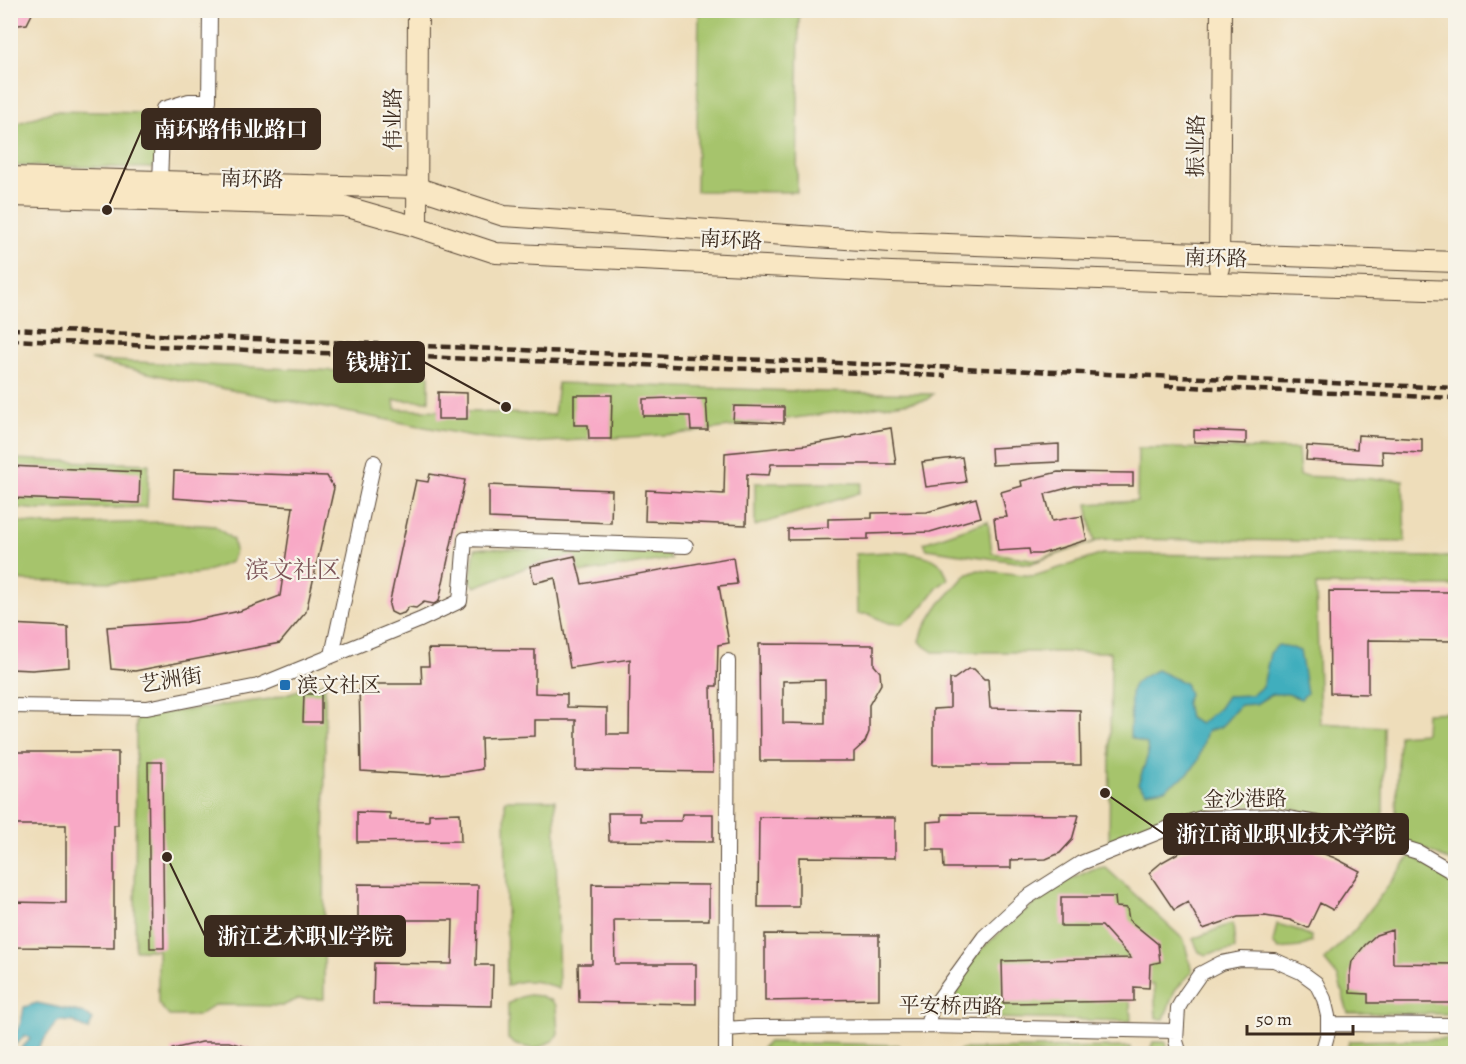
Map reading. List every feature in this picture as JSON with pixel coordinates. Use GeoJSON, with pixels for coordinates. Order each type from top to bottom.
{"type":"FeatureCollection","features":[{"type":"Feature","properties":{"kind":"main road","name":"伟业路"},"geometry":{"type":"LineString","coordinates":[[417,227],[418,10]]}},
{"type":"Feature","properties":{"kind":"main road","name":"振业路"},"geometry":{"type":"LineString","coordinates":[[1220,282],[1218,255],[1221,10]]}},
{"type":"Feature","properties":{"kind":"main road","name":"南环路"},"geometry":{"type":"LineString","coordinates":[[10,177],[418,188],[504,216],[891,242],[1455,262]]}},
{"type":"Feature","properties":{"kind":"main road","name":"南环路"},"geometry":{"type":"LineString","coordinates":[[10,196],[345,207],[417,227],[496,253],[891,272],[1455,291]]}},
{"type":"Feature","properties":{"kind":"street"},"geometry":{"type":"LineString","coordinates":[[160,181],[163,110],[189,101],[209,101],[210,10]]}},
{"type":"Feature","properties":{"kind":"street"},"geometry":{"type":"LineString","coordinates":[[332,655],[374,462]]}},
{"type":"Feature","properties":{"kind":"street","name":"艺洲街"},"geometry":{"type":"LineString","coordinates":[[10,706],[147,708],[258,686],[420,620],[460,601],[465,539],[686,546]]}},
{"type":"Feature","properties":{"kind":"street"},"geometry":{"type":"LineString","coordinates":[[726,1053],[728,661]]}},
{"type":"Feature","properties":{"kind":"street","name":"金沙港路"},"geometry":{"type":"LineString","coordinates":[[927,1026],[931,1010],[984,937],[1026,898],[1081,863],[1169,828],[1202,818],[1274,816],[1330,825],[1418,852],[1455,874]]}},
{"type":"Feature","properties":{"kind":"street"},"geometry":{"type":"LineString","coordinates":[[1180,1053],[1176,1041],[1178,1008],[1186,994],[1200,974],[1221,963],[1241,959],[1274,960],[1301,972],[1316,983],[1324,999],[1328,1016],[1328,1032],[1322,1053]]}},
{"type":"Feature","properties":{"kind":"street"},"geometry":{"type":"LineString","coordinates":[[1328,1024],[1455,1025]]}},
{"type":"Feature","properties":{"kind":"street","name":"平安桥西路"},"geometry":{"type":"LineString","coordinates":[[726,1029],[927,1026],[1176,1031]]}},
{"type":"Feature","properties":{"kind":"green space"},"geometry":{"type":"Polygon","coordinates":[[[699,11],[799,11],[797,192],[696,191],[699,11]]]}},
{"type":"Feature","properties":{"kind":"green space"},"geometry":{"type":"Polygon","coordinates":[[[53,111],[153,114],[159,124],[158,161],[152,168],[11,166],[10,126],[53,111]]]}},
{"type":"Feature","properties":{"kind":"green space"},"geometry":{"type":"Polygon","coordinates":[[[90,360],[429,375],[429,401],[394,400],[395,409],[554,415],[558,383],[933,394],[927,400],[678,434],[530,443],[472,436],[184,381],[90,360]]]}},
{"type":"Feature","properties":{"kind":"green space"},"geometry":{"type":"Polygon","coordinates":[[[1138,448],[1298,449],[1300,476],[1403,480],[1405,542],[1103,539],[1029,564],[927,549],[924,543],[988,521],[992,553],[1037,560],[1094,542],[1087,504],[1137,501],[1138,448]]]}},
{"type":"Feature","properties":{"kind":"green space"},"geometry":{"type":"Polygon","coordinates":[[[11,459],[149,464],[147,507],[39,510],[11,507],[11,459]]]}},
{"type":"Feature","properties":{"kind":"green space"},"geometry":{"type":"Polygon","coordinates":[[[755,483],[862,483],[859,493],[755,526],[755,483]]]}},
{"type":"Feature","properties":{"kind":"green space"},"geometry":{"type":"Polygon","coordinates":[[[11,521],[46,525],[161,522],[215,526],[233,540],[235,551],[231,562],[202,573],[130,582],[25,581],[11,579],[11,521]]]}},
{"type":"Feature","properties":{"kind":"green space"},"geometry":{"type":"Polygon","coordinates":[[[475,549],[668,554],[671,559],[579,573],[575,556],[530,566],[475,587],[470,581],[475,549]]]}},
{"type":"Feature","properties":{"kind":"green space"},"geometry":{"type":"Polygon","coordinates":[[[887,552],[916,554],[937,561],[948,579],[937,588],[915,615],[901,624],[887,623],[869,614],[857,614],[856,554],[887,552]]]}},
{"type":"Feature","properties":{"kind":"green space"},"geometry":{"type":"Polygon","coordinates":[[[1103,554],[1455,557],[1455,586],[1316,585],[1320,723],[1384,727],[1383,812],[1379,826],[1369,831],[1322,815],[1276,806],[1222,807],[1170,817],[1109,847],[1111,652],[933,652],[920,641],[924,628],[937,607],[966,575],[978,570],[1034,576],[1103,554]]]}},
{"type":"Feature","properties":{"kind":"green space"},"geometry":{"type":"Polygon","coordinates":[[[325,682],[324,999],[298,999],[282,1006],[214,1005],[198,1016],[169,1016],[158,1003],[158,950],[135,950],[136,715],[270,699],[325,682]]]}},
{"type":"Feature","properties":{"kind":"green space"},"geometry":{"type":"Polygon","coordinates":[[[1455,712],[1456,848],[1454,863],[1395,837],[1399,735],[1425,733],[1426,713],[1455,712]]]}},
{"type":"Feature","properties":{"kind":"green space"},"geometry":{"type":"Polygon","coordinates":[[[505,800],[555,800],[559,989],[533,981],[513,983],[507,986],[505,800]]]}},
{"type":"Feature","properties":{"kind":"green space"},"geometry":{"type":"Polygon","coordinates":[[[1411,855],[1455,880],[1455,1014],[1348,1013],[1338,977],[1324,960],[1355,930],[1411,855]]]}},
{"type":"Feature","properties":{"kind":"green space"},"geometry":{"type":"Polygon","coordinates":[[[1105,867],[1184,940],[1192,972],[1175,990],[1164,1019],[1156,1018],[1154,985],[1129,984],[1131,1021],[981,1018],[957,1008],[956,993],[960,980],[977,953],[1022,913],[1067,881],[1093,869],[1105,867]]]}},
{"type":"Feature","properties":{"kind":"green space"},"geometry":{"type":"Polygon","coordinates":[[[1233,924],[1235,949],[1206,955],[1199,952],[1193,939],[1233,924]]]}},
{"type":"Feature","properties":{"kind":"green space"},"geometry":{"type":"Polygon","coordinates":[[[1277,924],[1311,936],[1312,942],[1300,947],[1279,949],[1273,943],[1277,924]]]}},
{"type":"Feature","properties":{"kind":"green space"},"geometry":{"type":"Polygon","coordinates":[[[528,995],[541,996],[552,1001],[556,1006],[558,1033],[554,1040],[536,1049],[516,1045],[508,1039],[508,1004],[528,995]]]}},
{"type":"Feature","properties":{"kind":"green space"},"geometry":{"type":"Polygon","coordinates":[[[1455,1039],[1455,1053],[1346,1053],[1349,1041],[1455,1039]]]}},
{"type":"Feature","properties":{"kind":"green space"},"geometry":{"type":"Polygon","coordinates":[[[768,1042],[899,1045],[906,1053],[760,1053],[768,1042]]]}},
{"type":"Feature","properties":{"kind":"green space"},"geometry":{"type":"Polygon","coordinates":[[[1153,1042],[1166,1042],[1168,1053],[1149,1053],[1153,1042]]]}},
{"type":"Feature","properties":{"kind":"green space"},"geometry":{"type":"Polygon","coordinates":[[[1130,1047],[1130,1054],[956,1053],[962,1049],[1130,1047]]]}},
{"type":"Feature","properties":{"kind":"water"},"geometry":{"type":"Polygon","coordinates":[[[1278,645],[1300,651],[1307,693],[1301,699],[1288,694],[1272,694],[1256,704],[1240,705],[1221,727],[1207,731],[1198,761],[1189,773],[1165,789],[1146,792],[1138,784],[1148,755],[1147,744],[1130,737],[1131,692],[1134,684],[1157,670],[1185,683],[1189,694],[1186,702],[1189,718],[1200,724],[1219,708],[1227,696],[1252,695],[1263,686],[1270,653],[1278,645]]]}},
{"type":"Feature","properties":{"kind":"water"},"geometry":{"type":"Polygon","coordinates":[[[37,1003],[84,1013],[93,1020],[88,1030],[74,1022],[59,1021],[33,1053],[28,1053],[27,1050],[19,1053],[30,1039],[25,1035],[17,1044],[11,1039],[17,1032],[24,1007],[37,1003]]]}},
{"type":"Feature","properties":{"kind":"building"},"geometry":{"type":"Polygon","coordinates":[[[10,10],[34,10],[27,24],[10,26],[10,10]]]}},
{"type":"Feature","properties":{"kind":"building"},"geometry":{"type":"Polygon","coordinates":[[[438,392],[467,393],[467,419],[438,419],[438,392]]]}},
{"type":"Feature","properties":{"kind":"building"},"geometry":{"type":"Polygon","coordinates":[[[574,395],[612,395],[611,439],[589,439],[588,425],[574,425],[574,395]]]}},
{"type":"Feature","properties":{"kind":"building"},"geometry":{"type":"Polygon","coordinates":[[[643,399],[706,399],[708,430],[691,430],[690,416],[643,416],[643,399]]]}},
{"type":"Feature","properties":{"kind":"building"},"geometry":{"type":"Polygon","coordinates":[[[734,406],[784,407],[784,423],[733,421],[734,406]]]}},
{"type":"Feature","properties":{"kind":"building"},"geometry":{"type":"Polygon","coordinates":[[[891,428],[896,464],[771,464],[769,475],[747,474],[746,525],[645,521],[646,490],[724,494],[725,453],[806,445],[891,428]]]}},
{"type":"Feature","properties":{"kind":"building"},"geometry":{"type":"Polygon","coordinates":[[[1194,430],[1246,432],[1246,444],[1194,442],[1194,430]]]}},
{"type":"Feature","properties":{"kind":"building"},"geometry":{"type":"Polygon","coordinates":[[[1358,435],[1422,439],[1422,453],[1382,451],[1383,464],[1306,460],[1307,446],[1357,449],[1358,435]]]}},
{"type":"Feature","properties":{"kind":"building"},"geometry":{"type":"Polygon","coordinates":[[[1059,444],[1059,462],[992,465],[991,448],[1059,444]]]}},
{"type":"Feature","properties":{"kind":"building"},"geometry":{"type":"Polygon","coordinates":[[[962,457],[966,482],[926,487],[922,462],[962,457]]]}},
{"type":"Feature","properties":{"kind":"building"},"geometry":{"type":"Polygon","coordinates":[[[10,466],[140,472],[139,503],[10,498],[10,466]]]}},
{"type":"Feature","properties":{"kind":"building"},"geometry":{"type":"Polygon","coordinates":[[[174,471],[327,476],[334,488],[306,612],[280,643],[135,671],[111,669],[107,627],[186,622],[240,611],[280,596],[293,507],[173,498],[174,471]]]}},
{"type":"Feature","properties":{"kind":"building"},"geometry":{"type":"Polygon","coordinates":[[[1058,472],[1133,473],[1133,486],[1075,486],[1045,494],[1052,521],[1082,516],[1087,540],[1041,554],[1030,554],[1029,549],[998,551],[994,518],[1007,517],[1001,492],[1022,486],[1021,481],[1058,472]]]}},
{"type":"Feature","properties":{"kind":"building"},"geometry":{"type":"Polygon","coordinates":[[[430,474],[465,480],[439,601],[434,604],[424,602],[416,608],[409,607],[404,613],[397,615],[391,612],[389,605],[416,480],[428,482],[430,474]]]}},
{"type":"Feature","properties":{"kind":"building"},"geometry":{"type":"Polygon","coordinates":[[[489,485],[612,490],[611,523],[489,518],[489,485]]]}},
{"type":"Feature","properties":{"kind":"building"},"geometry":{"type":"Polygon","coordinates":[[[976,498],[981,517],[930,532],[868,534],[868,539],[788,540],[788,529],[828,527],[828,519],[872,518],[872,513],[927,512],[976,498]]]}},
{"type":"Feature","properties":{"kind":"building"},"geometry":{"type":"Polygon","coordinates":[[[575,556],[582,584],[733,557],[737,584],[719,586],[729,643],[718,645],[717,686],[711,686],[713,772],[576,770],[576,720],[535,720],[535,736],[481,738],[482,769],[426,775],[361,771],[359,684],[422,684],[421,666],[429,666],[428,649],[535,650],[535,693],[567,694],[567,707],[607,708],[607,734],[629,734],[630,659],[570,668],[555,578],[534,583],[530,566],[575,556]]]}},
{"type":"Feature","properties":{"kind":"building"},"geometry":{"type":"Polygon","coordinates":[[[1329,591],[1455,592],[1455,641],[1368,640],[1368,694],[1330,693],[1329,591]]]}},
{"type":"Feature","properties":{"kind":"building"},"geometry":{"type":"Polygon","coordinates":[[[10,624],[68,627],[69,667],[10,669],[10,624]]]}},
{"type":"Feature","properties":{"kind":"building"},"geometry":{"type":"Polygon","coordinates":[[[759,644],[874,645],[874,665],[880,672],[881,684],[869,705],[869,732],[865,742],[854,752],[854,761],[760,761],[759,644]],[[825,680],[783,681],[783,723],[825,724],[825,680]]]}},
{"type":"Feature","properties":{"kind":"building"},"geometry":{"type":"Polygon","coordinates":[[[968,669],[974,669],[984,679],[988,679],[990,708],[1080,710],[1081,765],[933,765],[933,709],[950,708],[950,679],[954,679],[968,669]]]}},
{"type":"Feature","properties":{"kind":"building"},"geometry":{"type":"Polygon","coordinates":[[[304,694],[321,694],[321,722],[303,722],[304,694]]]}},
{"type":"Feature","properties":{"kind":"building"},"geometry":{"type":"Polygon","coordinates":[[[16,752],[118,752],[118,825],[114,825],[114,948],[10,947],[10,902],[66,903],[66,825],[16,825],[16,752]]]}},
{"type":"Feature","properties":{"kind":"building"},"geometry":{"type":"Polygon","coordinates":[[[148,762],[162,762],[164,948],[150,948],[148,762]]]}},
{"type":"Feature","properties":{"kind":"building"},"geometry":{"type":"Polygon","coordinates":[[[357,812],[390,813],[390,820],[429,821],[429,814],[460,813],[461,841],[357,842],[357,812]]]}},
{"type":"Feature","properties":{"kind":"building"},"geometry":{"type":"Polygon","coordinates":[[[608,813],[640,813],[640,821],[681,821],[682,814],[713,814],[713,842],[609,841],[608,813]]]}},
{"type":"Feature","properties":{"kind":"building"},"geometry":{"type":"Polygon","coordinates":[[[942,814],[1079,815],[1072,840],[1060,853],[1046,859],[1011,860],[1011,868],[944,868],[943,850],[927,850],[927,822],[942,821],[942,814]]]}},
{"type":"Feature","properties":{"kind":"building"},"geometry":{"type":"Polygon","coordinates":[[[759,817],[895,818],[895,858],[799,857],[799,907],[758,907],[759,817]]]}},
{"type":"Feature","properties":{"kind":"building"},"geometry":{"type":"Polygon","coordinates":[[[1245,839],[1295,843],[1335,858],[1360,871],[1333,910],[1320,903],[1308,928],[1290,920],[1265,916],[1238,917],[1203,929],[1188,902],[1174,910],[1149,873],[1178,853],[1201,844],[1245,839]]]}},
{"type":"Feature","properties":{"kind":"building"},"geometry":{"type":"Polygon","coordinates":[[[358,884],[478,885],[476,965],[493,965],[492,1006],[373,1004],[374,963],[452,964],[453,920],[358,920],[358,884]]]}},
{"type":"Feature","properties":{"kind":"building"},"geometry":{"type":"Polygon","coordinates":[[[592,884],[709,885],[709,920],[614,920],[615,964],[696,964],[696,1004],[579,1002],[578,964],[592,964],[592,884]]]}},
{"type":"Feature","properties":{"kind":"building"},"geometry":{"type":"Polygon","coordinates":[[[1061,897],[1115,897],[1116,907],[1127,908],[1129,920],[1158,944],[1160,962],[1150,964],[1149,988],[1134,987],[1134,1001],[1003,1003],[1002,961],[1131,958],[1102,926],[1061,926],[1061,897]]]}},
{"type":"Feature","properties":{"kind":"building"},"geometry":{"type":"Polygon","coordinates":[[[1392,930],[1393,963],[1455,964],[1455,1003],[1368,1003],[1368,994],[1350,993],[1352,961],[1376,935],[1392,930]]]}},
{"type":"Feature","properties":{"kind":"building"},"geometry":{"type":"Polygon","coordinates":[[[765,934],[879,935],[879,999],[765,1001],[765,934]]]}},
{"type":"Feature","properties":{"kind":"building"},"geometry":{"type":"Polygon","coordinates":[[[202,1042],[229,1042],[257,1050],[256,1053],[172,1053],[172,1049],[202,1042]]]}},
{"type":"Feature","properties":{"kind":"railway"},"geometry":{"type":"LineString","coordinates":[[10,329],[1456,388]]}},
{"type":"Feature","properties":{"kind":"railway"},"geometry":{"type":"LineString","coordinates":[[10,340],[946,376]]}},
{"type":"Feature","properties":{"kind":"railway"},"geometry":{"type":"LineString","coordinates":[[1165,386],[1456,398]]}},
{"type":"Feature","properties":{"kind":"place","name":"南环路伟业路口"},"geometry":{"type":"Point","coordinates":[107,210]}},
{"type":"Feature","properties":{"kind":"place","name":"钱塘江"},"geometry":{"type":"Point","coordinates":[506,407]}},
{"type":"Feature","properties":{"kind":"place","name":"滨文社区"},"geometry":{"type":"Point","coordinates":[285,685]}},
{"type":"Feature","properties":{"kind":"place","name":"浙江商业职业技术学院"},"geometry":{"type":"Point","coordinates":[1105,793]}},
{"type":"Feature","properties":{"kind":"place","name":"浙江艺术职业学院"},"geometry":{"type":"Point","coordinates":[167,857]}},
{"type":"Feature","properties":{"kind":"district","name":"滨文社区"},"geometry":{"type":"Point","coordinates":[293,570]}}]}
